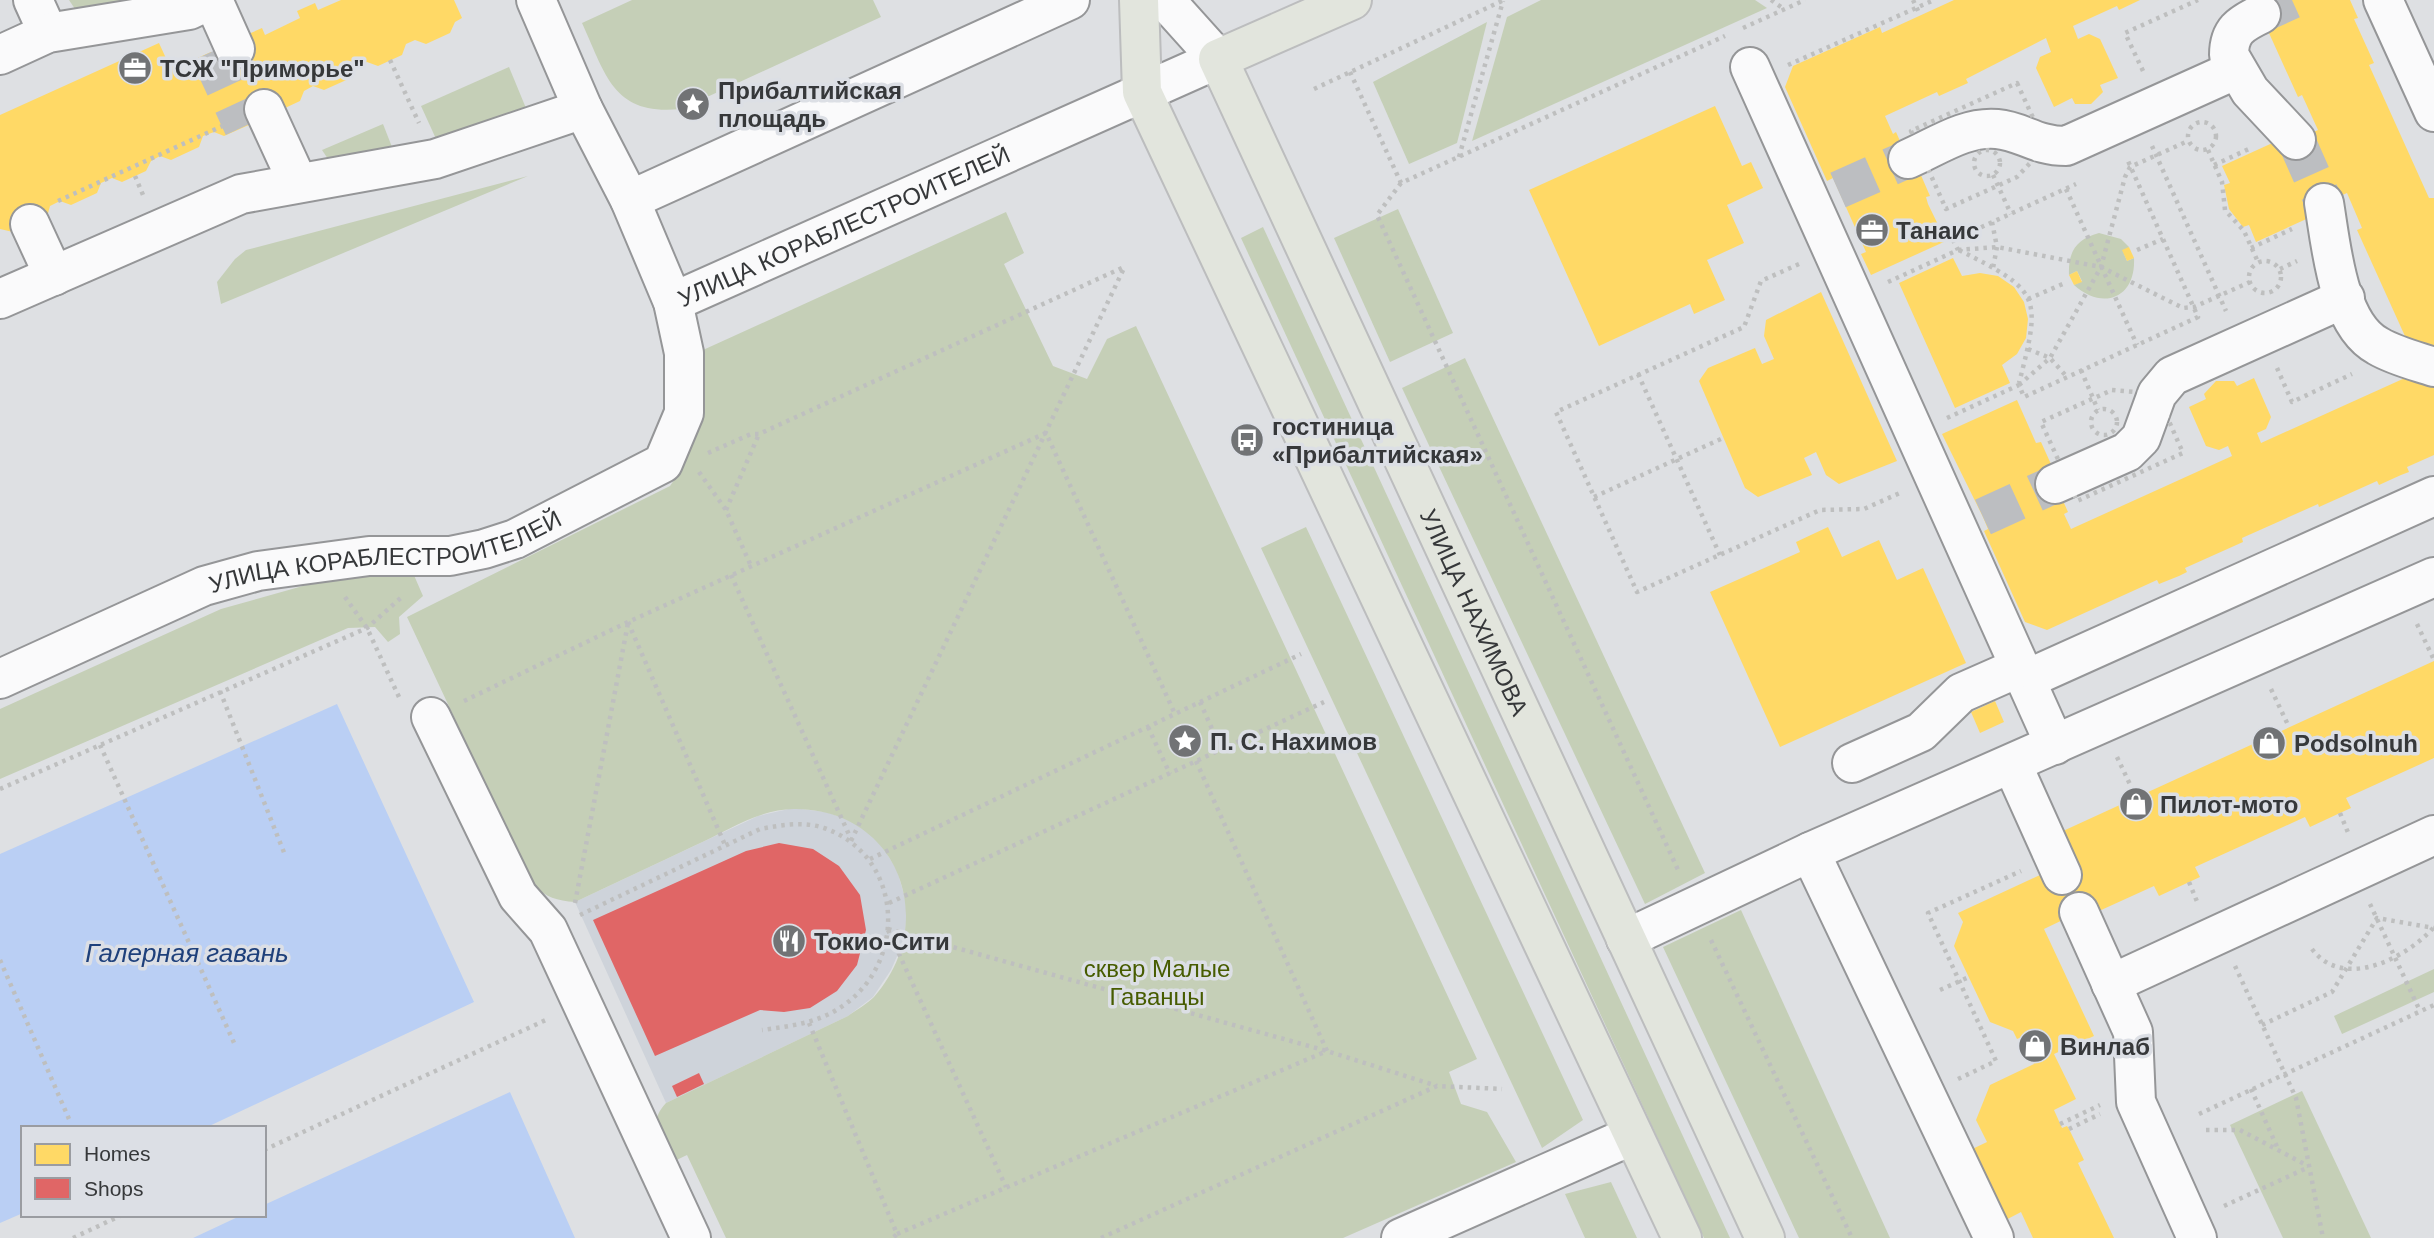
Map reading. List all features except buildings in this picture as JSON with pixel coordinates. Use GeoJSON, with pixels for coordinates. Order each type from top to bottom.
{"type":"FeatureCollection","features":[{"type":"Feature","properties":{"kind":"main road"},"geometry":{"type":"LineString","coordinates":[[1139,0],[1142,92],[1682,1238]]}},
{"type":"Feature","properties":{"kind":"main road","name":"УЛИЦА КОРАБЛЕСТРОИТЕЛЕЙ"},"geometry":{"type":"LineString","coordinates":[[1218,59],[1352,0]]}},
{"type":"Feature","properties":{"kind":"main road","name":"УЛИЦА НАХИМОВА"},"geometry":{"type":"LineString","coordinates":[[1218,59],[1765,1238]]}},
{"type":"Feature","properties":{"kind":"street"},"geometry":{"type":"LineString","coordinates":[[536,0],[583,109],[630,200],[673,302]]}},
{"type":"Feature","properties":{"kind":"street"},"geometry":{"type":"LineString","coordinates":[[630,200],[1070,0]]}},
{"type":"Feature","properties":{"kind":"street","name":"УЛИЦА НАХИМОВА"},"geometry":{"type":"LineString","coordinates":[[1165,0],[1218,59]]}},
{"type":"Feature","properties":{"kind":"street"},"geometry":{"type":"LineString","coordinates":[[2384,0],[2434,112]]}},
{"type":"Feature","properties":{"kind":"street"},"geometry":{"type":"LineString","coordinates":[[0,55],[41,16],[204,3],[222,51]]}},
{"type":"Feature","properties":{"kind":"street"},"geometry":{"type":"LineString","coordinates":[[2260,14],[2240,23],[2233,32],[2229,54],[2235,70],[2295,139]]}},
{"type":"Feature","properties":{"kind":"street","name":"УЛИЦА КОРАБЛЕСТРОИТЕЛЕЙ"},"geometry":{"type":"LineString","coordinates":[[0,679],[204,586],[258,571],[369,556],[450,556],[515,539],[684,450],[684,353],[673,302],[1218,59]]}},
{"type":"Feature","properties":{"kind":"street"},"geometry":{"type":"LineString","coordinates":[[1914,156],[1973,130],[1999,129],[2046,146],[2067,146],[2235,70]]}},
{"type":"Feature","properties":{"kind":"street"},"geometry":{"type":"LineString","coordinates":[[1753,73],[1825,197],[1832,249],[1934,478],[1970,523],[2023,674],[2055,745]]}},
{"type":"Feature","properties":{"kind":"street"},"geometry":{"type":"LineString","coordinates":[[0,299],[241,194],[435,159],[583,109]]}},
{"type":"Feature","properties":{"kind":"street"},"geometry":{"type":"LineString","coordinates":[[248,118],[284,186]]}},
{"type":"Feature","properties":{"kind":"street"},"geometry":{"type":"LineString","coordinates":[[2324,203],[2332,260],[2359,330],[2377,346],[2434,368]]}},
{"type":"Feature","properties":{"kind":"street"},"geometry":{"type":"LineString","coordinates":[[40,215],[54,276]]}},
{"type":"Feature","properties":{"kind":"street"},"geometry":{"type":"LineString","coordinates":[[2061,482],[2127,452],[2141,438],[2157,394],[2172,376],[2345,298]]}},
{"type":"Feature","properties":{"kind":"street"},"geometry":{"type":"LineString","coordinates":[[1852,763],[1921,732],[1961,693],[2023,674],[2434,495]]}},
{"type":"Feature","properties":{"kind":"street"},"geometry":{"type":"LineString","coordinates":[[1626,939],[1810,852],[2434,577]]}},
{"type":"Feature","properties":{"kind":"street"},"geometry":{"type":"LineString","coordinates":[[430,717],[518,896],[548,930],[691,1238]]}},
{"type":"Feature","properties":{"kind":"street"},"geometry":{"type":"LineString","coordinates":[[2012,764],[2062,875]]}},
{"type":"Feature","properties":{"kind":"street"},"geometry":{"type":"LineString","coordinates":[[2111,984],[2434,835]]}},
{"type":"Feature","properties":{"kind":"street"},"geometry":{"type":"LineString","coordinates":[[1810,852],[1994,1238]]}},
{"type":"Feature","properties":{"kind":"street"},"geometry":{"type":"LineString","coordinates":[[2079,912],[2133,1032],[2136,1102],[2197,1238]]}},
{"type":"Feature","properties":{"kind":"street"},"geometry":{"type":"LineString","coordinates":[[1401,1238],[1633,1135]]}},
{"type":"Feature","properties":{"kind":"path"},"geometry":{"type":"LineString","coordinates":[[1459,157],[1504,0]]}},
{"type":"Feature","properties":{"kind":"path"},"geometry":{"type":"LineString","coordinates":[[1314,89],[1504,0]]}},
{"type":"Feature","properties":{"kind":"path"},"geometry":{"type":"LineString","coordinates":[[1771,0],[1785,9]]}},
{"type":"Feature","properties":{"kind":"path"},"geometry":{"type":"LineString","coordinates":[[1805,0],[1401,183],[1377,215],[1695,905],[1852,1238]]}},
{"type":"Feature","properties":{"kind":"path"},"geometry":{"type":"LineString","coordinates":[[1913,0],[1920,15]]}},
{"type":"Feature","properties":{"kind":"path"},"geometry":{"type":"LineString","coordinates":[[1753,73],[1934,0]]}},
{"type":"Feature","properties":{"kind":"path"},"geometry":{"type":"LineString","coordinates":[[2198,0],[2125,33],[2148,109],[2156,155],[2219,296],[2252,340],[2292,402],[2398,354]]}},
{"type":"Feature","properties":{"kind":"path"},"geometry":{"type":"LineString","coordinates":[[390,60],[435,159]]}},
{"type":"Feature","properties":{"kind":"path"},"geometry":{"type":"LineString","coordinates":[[1350,72],[1401,183]]}},
{"type":"Feature","properties":{"kind":"path"},"geometry":{"type":"LineString","coordinates":[[40,215],[248,118]]}},
{"type":"Feature","properties":{"kind":"path"},"geometry":{"type":"LineString","coordinates":[[2188,141],[2191,126],[2206,123],[2214,129],[2216,137],[2208,150]]}},
{"type":"Feature","properties":{"kind":"path"},"geometry":{"type":"LineString","coordinates":[[1956,414],[2019,385],[2050,358],[2102,267],[2130,167],[2188,141]]}},
{"type":"Feature","properties":{"kind":"path"},"geometry":{"type":"LineString","coordinates":[[2188,141],[2200,151],[2208,150]]}},
{"type":"Feature","properties":{"kind":"path"},"geometry":{"type":"LineString","coordinates":[[1914,156],[1946,209],[2017,177],[2046,146]]}},
{"type":"Feature","properties":{"kind":"path"},"geometry":{"type":"LineString","coordinates":[[2208,150],[2222,182],[2225,210],[2244,231],[2258,262]]}},
{"type":"Feature","properties":{"kind":"path"},"geometry":{"type":"LineString","coordinates":[[2079,183],[1954,240],[1958,250],[2014,280],[2028,299],[2033,316],[2019,385],[2024,397],[2198,317],[2128,161],[2116,166]]}},
{"type":"Feature","properties":{"kind":"path"},"geometry":{"type":"LineString","coordinates":[[1993,175],[2011,214]]}},
{"type":"Feature","properties":{"kind":"path"},"geometry":{"type":"LineString","coordinates":[[2067,188],[2137,345]]}},
{"type":"Feature","properties":{"kind":"path"},"geometry":{"type":"LineString","coordinates":[[1992,222],[1997,247],[1993,268]]}},
{"type":"Feature","properties":{"kind":"path"},"geometry":{"type":"LineString","coordinates":[[2137,250],[2163,239]]}},
{"type":"Feature","properties":{"kind":"path"},"geometry":{"type":"LineString","coordinates":[[1853,297],[1958,250],[1997,247],[2102,267],[2183,308],[2194,307],[2250,282]]}},
{"type":"Feature","properties":{"kind":"path"},"geometry":{"type":"LineString","coordinates":[[1832,249],[1761,281],[1744,327],[1556,412],[1637,593],[1820,510],[1864,509],[1934,478]]}},
{"type":"Feature","properties":{"kind":"path"},"geometry":{"type":"LineString","coordinates":[[2258,262],[2274,263],[2280,269],[2281,282],[2277,288],[2265,293],[2253,288],[2250,282],[2252,267],[2258,262]]}},
{"type":"Feature","properties":{"kind":"path"},"geometry":{"type":"LineString","coordinates":[[751,566],[726,510],[684,450],[759,434],[1125,267],[851,841]]}},
{"type":"Feature","properties":{"kind":"path"},"geometry":{"type":"LineString","coordinates":[[2028,299],[2065,283]]}},
{"type":"Feature","properties":{"kind":"path"},"geometry":{"type":"LineString","coordinates":[[2028,349],[2050,358],[2067,377]]}},
{"type":"Feature","properties":{"kind":"path"},"geometry":{"type":"LineString","coordinates":[[2081,370],[2098,410]]}},
{"type":"Feature","properties":{"kind":"path"},"geometry":{"type":"LineString","coordinates":[[1639,374],[1720,555]]}},
{"type":"Feature","properties":{"kind":"path"},"geometry":{"type":"LineString","coordinates":[[2061,482],[2041,422],[2112,390],[2157,394]]}},
{"type":"Feature","properties":{"kind":"path"},"geometry":{"type":"LineString","coordinates":[[430,717],[628,622],[1046,433]]}},
{"type":"Feature","properties":{"kind":"path"},"geometry":{"type":"LineString","coordinates":[[1046,433],[1175,714]]}},
{"type":"Feature","properties":{"kind":"path"},"geometry":{"type":"LineString","coordinates":[[726,510],[759,434]]}},
{"type":"Feature","properties":{"kind":"path"},"geometry":{"type":"LineString","coordinates":[[1594,497],[1723,438]]}},
{"type":"Feature","properties":{"kind":"path"},"geometry":{"type":"LineString","coordinates":[[731,575],[851,841]]}},
{"type":"Feature","properties":{"kind":"path"},"geometry":{"type":"LineString","coordinates":[[628,622],[725,845]]}},
{"type":"Feature","properties":{"kind":"path"},"geometry":{"type":"LineString","coordinates":[[628,622],[572,918],[725,845],[760,830],[792,823],[822,827],[851,841],[870,859],[882,879],[889,903],[888,929],[881,960],[865,985],[844,1005],[809,1023],[762,1030]]}},
{"type":"Feature","properties":{"kind":"path"},"geometry":{"type":"LineString","coordinates":[[0,789],[367,628]]}},
{"type":"Feature","properties":{"kind":"path"},"geometry":{"type":"LineString","coordinates":[[2420,629],[2434,660]]}},
{"type":"Feature","properties":{"kind":"path"},"geometry":{"type":"LineString","coordinates":[[870,859],[1301,654]]}},
{"type":"Feature","properties":{"kind":"path"},"geometry":{"type":"LineString","coordinates":[[220,691],[285,855]]}},
{"type":"Feature","properties":{"kind":"path"},"geometry":{"type":"LineString","coordinates":[[2274,695],[2289,727]]}},
{"type":"Feature","properties":{"kind":"path"},"geometry":{"type":"LineString","coordinates":[[1200,702],[1222,750]]}},
{"type":"Feature","properties":{"kind":"path"},"geometry":{"type":"LineString","coordinates":[[889,903],[1324,702]]}},
{"type":"Feature","properties":{"kind":"path"},"geometry":{"type":"LineString","coordinates":[[1148,727],[1170,774]]}},
{"type":"Feature","properties":{"kind":"path"},"geometry":{"type":"LineString","coordinates":[[100,745],[235,1045]]}},
{"type":"Feature","properties":{"kind":"path"},"geometry":{"type":"LineString","coordinates":[[1196,761],[1326,1051]]}},
{"type":"Feature","properties":{"kind":"path"},"geometry":{"type":"LineString","coordinates":[[2121,765],[2136,797]]}},
{"type":"Feature","properties":{"kind":"path"},"geometry":{"type":"LineString","coordinates":[[2355,871],[2420,1011]]}},
{"type":"Feature","properties":{"kind":"path"},"geometry":{"type":"LineString","coordinates":[[1945,1084],[1996,1061],[1928,913],[2009,876]]}},
{"type":"Feature","properties":{"kind":"path"},"geometry":{"type":"LineString","coordinates":[[2377,918],[2434,927]]}},
{"type":"Feature","properties":{"kind":"path"},"geometry":{"type":"LineString","coordinates":[[2262,1025],[2332,992],[2377,918]]}},
{"type":"Feature","properties":{"kind":"path"},"geometry":{"type":"LineString","coordinates":[[2312,949],[2329,964],[2347,968],[2368,966],[2395,958],[2425,937],[2434,927]]}},
{"type":"Feature","properties":{"kind":"path"},"geometry":{"type":"LineString","coordinates":[[888,929],[1326,1051],[1437,1086],[1502,1089]]}},
{"type":"Feature","properties":{"kind":"path"},"geometry":{"type":"LineString","coordinates":[[888,929],[1006,1188]]}},
{"type":"Feature","properties":{"kind":"path"},"geometry":{"type":"LineString","coordinates":[[2220,934],[2295,1097],[2323,1238]]}},
{"type":"Feature","properties":{"kind":"path"},"geometry":{"type":"LineString","coordinates":[[0,960],[69,1119]]}},
{"type":"Feature","properties":{"kind":"path"},"geometry":{"type":"LineString","coordinates":[[1940,990],[1969,977]]}},
{"type":"Feature","properties":{"kind":"path"},"geometry":{"type":"LineString","coordinates":[[266,1149],[583,1001]]}},
{"type":"Feature","properties":{"kind":"path"},"geometry":{"type":"LineString","coordinates":[[2199,1114],[2434,1004]]}},
{"type":"Feature","properties":{"kind":"path"},"geometry":{"type":"LineString","coordinates":[[809,1023],[895,1236],[1326,1051]]}},
{"type":"Feature","properties":{"kind":"path"},"geometry":{"type":"LineString","coordinates":[[1101,1238],[1437,1086]]}},
{"type":"Feature","properties":{"kind":"path"},"geometry":{"type":"LineString","coordinates":[[2251,1090],[2279,1151]]}},
{"type":"Feature","properties":{"kind":"path"},"geometry":{"type":"LineString","coordinates":[[2206,1130],[2240,1130],[2309,1167]]}},
{"type":"Feature","properties":{"kind":"path"},"geometry":{"type":"LineString","coordinates":[[2238,1200],[2309,1167]]}},
{"type":"Feature","properties":{"kind":"path"},"geometry":{"type":"LineString","coordinates":[[73,1238],[118,1217]]}},
{"type":"Feature","properties":{"kind":"shaded area"},"geometry":{"type":"Polygon","coordinates":[[[793,808],[826,812],[852,821],[877,838],[897,870],[907,905],[905,938],[891,970],[873,997],[848,1016],[666,1103],[575,902],[758,816],[793,808]]]}},
{"type":"Feature","properties":{"kind":"green space"},"geometry":{"type":"Polygon","coordinates":[[[69,0],[143,0],[121,10],[75,9],[69,0]]]}},
{"type":"Feature","properties":{"kind":"green space"},"geometry":{"type":"Polygon","coordinates":[[[632,0],[873,0],[881,17],[681,109],[658,109],[640,106],[626,99],[615,88],[606,75],[582,23],[632,0]]]}},
{"type":"Feature","properties":{"kind":"green space"},"geometry":{"type":"Polygon","coordinates":[[[1541,0],[1755,0],[1767,8],[1472,141],[1507,17],[1541,0]]]}},
{"type":"Feature","properties":{"kind":"green space"},"geometry":{"type":"Polygon","coordinates":[[[1487,22],[1457,143],[1409,164],[1373,82],[1487,22]]]}},
{"type":"Feature","properties":{"kind":"green space"},"geometry":{"type":"Polygon","coordinates":[[[509,67],[528,113],[437,141],[421,106],[509,67]]]}},
{"type":"Feature","properties":{"kind":"green space"},"geometry":{"type":"Polygon","coordinates":[[[383,124],[392,147],[330,162],[322,150],[383,124]]]}},
{"type":"Feature","properties":{"kind":"green space"},"geometry":{"type":"Polygon","coordinates":[[[528,176],[221,304],[217,282],[235,259],[246,250],[528,176]]]}},
{"type":"Feature","properties":{"kind":"green space"},"geometry":{"type":"Polygon","coordinates":[[[1398,209],[1453,333],[1390,362],[1334,238],[1398,209]]]}},
{"type":"Feature","properties":{"kind":"green space","name":"сквер Малые Гаванцы"},"geometry":{"type":"Polygon","coordinates":[[[1006,212],[1024,253],[1004,264],[1053,366],[1087,379],[1107,339],[1136,326],[1477,1059],[1449,1072],[1461,1104],[1487,1112],[1516,1162],[1343,1238],[726,1238],[687,1155],[666,1165],[656,1133],[660,1110],[666,1103],[848,1016],[874,997],[894,967],[904,936],[905,905],[898,875],[883,849],[861,828],[832,814],[796,809],[770,812],[744,821],[575,902],[547,895],[533,885],[407,617],[670,486],[685,464],[690,449],[703,350],[1006,212]]]}},
{"type":"Feature","properties":{"kind":"green space"},"geometry":{"type":"Polygon","coordinates":[[[1263,227],[1730,1238],[1704,1238],[1241,238],[1263,227]]]}},
{"type":"Feature","properties":{"kind":"green space"},"geometry":{"type":"Polygon","coordinates":[[[2099,233],[2121,239],[2129,247],[2123,251],[2127,261],[2134,258],[2130,283],[2116,296],[2106,298],[2085,293],[2074,285],[2082,281],[2077,271],[2069,275],[2070,260],[2075,248],[2084,239],[2099,233]]]}},
{"type":"Feature","properties":{"kind":"green space"},"geometry":{"type":"Polygon","coordinates":[[[1465,358],[1705,873],[1645,904],[1402,388],[1465,358]]]}},
{"type":"Feature","properties":{"kind":"green space"},"geometry":{"type":"Polygon","coordinates":[[[1306,527],[1583,1120],[1542,1148],[1261,548],[1306,527]]]}},
{"type":"Feature","properties":{"kind":"green space"},"geometry":{"type":"Polygon","coordinates":[[[396,570],[413,573],[423,596],[399,617],[400,634],[388,642],[375,627],[348,628],[0,779],[0,709],[221,609],[317,582],[396,570]]]}},
{"type":"Feature","properties":{"kind":"green space"},"geometry":{"type":"Polygon","coordinates":[[[1741,910],[1890,1238],[1799,1238],[1663,947],[1741,910]]]}},
{"type":"Feature","properties":{"kind":"green space"},"geometry":{"type":"Polygon","coordinates":[[[2434,969],[2434,992],[2342,1034],[2334,1016],[2434,969]]]}},
{"type":"Feature","properties":{"kind":"green space"},"geometry":{"type":"Polygon","coordinates":[[[2302,1091],[2371,1238],[2283,1238],[2230,1125],[2302,1091]]]}},
{"type":"Feature","properties":{"kind":"green space"},"geometry":{"type":"Polygon","coordinates":[[[1611,1182],[1637,1238],[1585,1238],[1565,1194],[1611,1182]]]}},
{"type":"Feature","properties":{"kind":"water","name":"Галерная гавань"},"geometry":{"type":"Polygon","coordinates":[[[337,704],[474,1002],[209,1126],[21,1126],[21,1214],[0,1223],[0,854],[337,704]]]}},
{"type":"Feature","properties":{"kind":"water"},"geometry":{"type":"Polygon","coordinates":[[[510,1092],[575,1238],[193,1238],[238,1217],[266,1217],[266,1204],[510,1092]]]}},
{"type":"Feature","properties":{"kind":"tunnel"},"geometry":{"type":"LineString","coordinates":[[2261,14],[2292,0]]}},
{"type":"Feature","properties":{"kind":"tunnel"},"geometry":{"type":"LineString","coordinates":[[209,53],[243,127]]}},
{"type":"Feature","properties":{"kind":"tunnel"},"geometry":{"type":"LineString","coordinates":[[2296,140],[2324,203]]}},
{"type":"Feature","properties":{"kind":"tunnel"},"geometry":{"type":"LineString","coordinates":[[1838,190],[1908,159]]}},
{"type":"Feature","properties":{"kind":"tunnel"},"geometry":{"type":"LineString","coordinates":[[1983,517],[2055,484]]}},
{"type":"Feature","properties":{"kind":"place","name":"ТСЖ \"Приморье\""},"geometry":{"type":"Point","coordinates":[135,68]}},
{"type":"Feature","properties":{"kind":"place","name":"Прибалтийская площадь"},"geometry":{"type":"Point","coordinates":[693,104]}},
{"type":"Feature","properties":{"kind":"place","name":"Танаис"},"geometry":{"type":"Point","coordinates":[1872,230]}},
{"type":"Feature","properties":{"kind":"place","name":"гостиница «Прибалтийская»"},"geometry":{"type":"Point","coordinates":[1247,440]}},
{"type":"Feature","properties":{"kind":"place","name":"П. С. Нахимов"},"geometry":{"type":"Point","coordinates":[1185,741]}},
{"type":"Feature","properties":{"kind":"place","name":"Podsolnuh"},"geometry":{"type":"Point","coordinates":[2269,743]}},
{"type":"Feature","properties":{"kind":"place","name":"Пилот-мото"},"geometry":{"type":"Point","coordinates":[2136,804]}},
{"type":"Feature","properties":{"kind":"place","name":"Токио-Сити"},"geometry":{"type":"Point","coordinates":[789,941]}},
{"type":"Feature","properties":{"kind":"place","name":"Винлаб"},"geometry":{"type":"Point","coordinates":[2035,1046]}}]}
